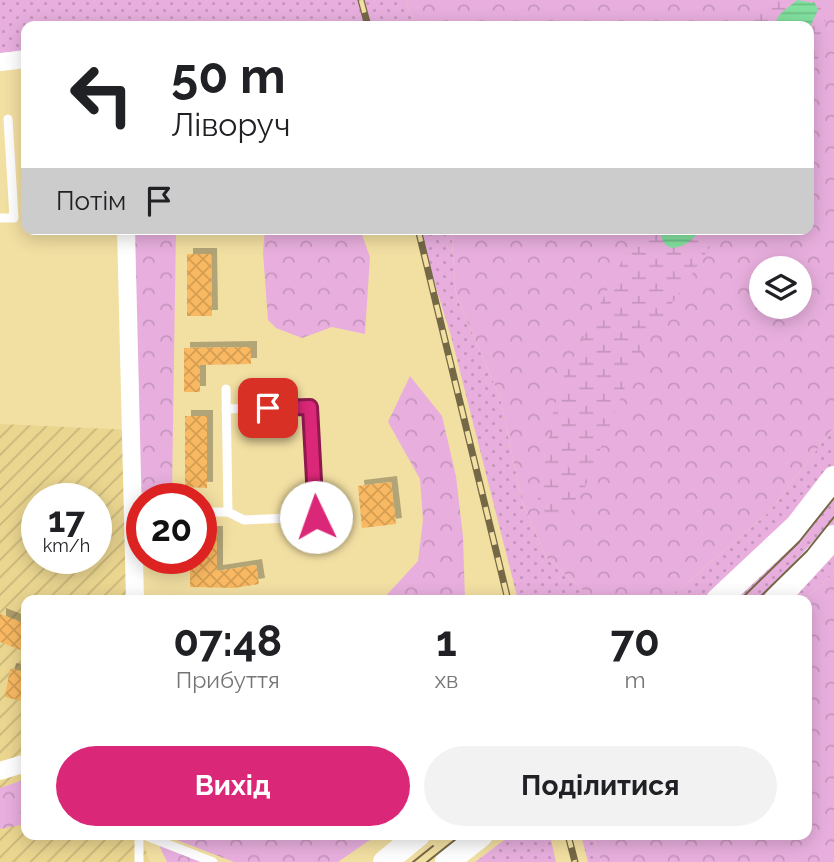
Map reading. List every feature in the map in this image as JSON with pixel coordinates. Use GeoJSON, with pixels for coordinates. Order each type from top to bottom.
{"type":"FeatureCollection","features":[{"type":"Feature","properties":{"kind":"main road"},"geometry":{"type":"LineString","coordinates":[[723,595],[797,526],[834,478]]}},
{"type":"Feature","properties":{"kind":"main road"},"geometry":{"type":"LineString","coordinates":[[781,595],[834,537]]}},
{"type":"Feature","properties":{"kind":"main road"},"geometry":{"type":"LineString","coordinates":[[385,862],[412,840]]}},
{"type":"Feature","properties":{"kind":"main road"},"geometry":{"type":"LineString","coordinates":[[447,862],[475,840]]}},
{"type":"Feature","properties":{"kind":"street"},"geometry":{"type":"LineString","coordinates":[[0,62],[21,60]]}},
{"type":"Feature","properties":{"kind":"street"},"geometry":{"type":"LineString","coordinates":[[126,235],[136,483]]}},
{"type":"Feature","properties":{"kind":"street"},"geometry":{"type":"LineString","coordinates":[[135,595],[136,574]]}},
{"type":"Feature","properties":{"kind":"street"},"geometry":{"type":"LineString","coordinates":[[0,771],[21,765]]}},
{"type":"Feature","properties":{"kind":"lane"},"geometry":{"type":"LineString","coordinates":[[0,218],[14,218],[8,119]]}},
{"type":"Feature","properties":{"kind":"lane"},"geometry":{"type":"LineString","coordinates":[[226,390],[228,512]]}},
{"type":"Feature","properties":{"kind":"lane"},"geometry":{"type":"LineString","coordinates":[[217,512],[228,512],[244,520],[316,517],[310,407],[226,409]]}},
{"type":"Feature","properties":{"kind":"lane"},"geometry":{"type":"LineString","coordinates":[[139,862],[141,840]]}},
{"type":"Feature","properties":{"kind":"lane"},"geometry":{"type":"LineString","coordinates":[[155,840],[213,862]]}},
{"type":"Feature","properties":{"kind":"shaded area"},"geometry":{"type":"Polygon","coordinates":[[[797,0],[815,3],[818,10],[813,21],[776,21],[797,0]]]}},
{"type":"Feature","properties":{"kind":"shaded area"},"geometry":{"type":"Polygon","coordinates":[[[661,235],[696,235],[677,247],[666,245],[661,235]]]}},
{"type":"Feature","properties":{"kind":"shaded area"},"geometry":{"type":"Polygon","coordinates":[[[0,424],[132,430],[132,483],[126,483],[126,574],[131,574],[131,595],[21,595],[21,840],[142,840],[150,862],[0,862],[0,424]]]}},
{"type":"Feature","properties":{"kind":"green space"},"geometry":{"type":"Polygon","coordinates":[[[0,0],[406,0],[413,21],[21,21],[21,60],[0,62],[0,0]]]}},
{"type":"Feature","properties":{"kind":"green space"},"geometry":{"type":"Polygon","coordinates":[[[406,0],[834,0],[834,427],[769,512],[670,595],[588,595],[546,557],[522,501],[500,397],[456,295],[451,235],[814,235],[814,21],[413,21],[406,0]]]}},
{"type":"Feature","properties":{"kind":"green space"},"geometry":{"type":"Polygon","coordinates":[[[762,0],[803,0],[789,6],[776,21],[750,21],[762,0]]]}},
{"type":"Feature","properties":{"kind":"green space"},"geometry":{"type":"Polygon","coordinates":[[[805,0],[829,0],[814,70],[813,21],[816,16],[805,0]]]}},
{"type":"Feature","properties":{"kind":"green space"},"geometry":{"type":"Polygon","coordinates":[[[126,235],[176,235],[172,483],[131,483],[126,235]]]}},
{"type":"Feature","properties":{"kind":"green space"},"geometry":{"type":"Polygon","coordinates":[[[264,235],[362,235],[370,257],[365,334],[332,327],[302,338],[276,328],[268,320],[263,253],[264,235]]]}},
{"type":"Feature","properties":{"kind":"green space"},"geometry":{"type":"Polygon","coordinates":[[[420,235],[451,235],[456,295],[500,397],[522,501],[546,557],[588,595],[517,595],[451,336],[420,235]]]}},
{"type":"Feature","properties":{"kind":"green space"},"geometry":{"type":"Polygon","coordinates":[[[635,235],[718,235],[652,333],[634,365],[585,487],[572,510],[560,519],[548,515],[539,506],[537,491],[562,380],[635,235]]]}},
{"type":"Feature","properties":{"kind":"green space"},"geometry":{"type":"Polygon","coordinates":[[[410,376],[442,416],[456,476],[463,537],[465,595],[387,595],[418,561],[423,520],[420,479],[388,422],[410,376]]]}},
{"type":"Feature","properties":{"kind":"green space"},"geometry":{"type":"Polygon","coordinates":[[[834,427],[834,573],[810,595],[670,595],[681,588],[769,512],[834,427]]]}},
{"type":"Feature","properties":{"kind":"green space"},"geometry":{"type":"Polygon","coordinates":[[[834,573],[834,862],[601,862],[594,840],[812,840],[812,595],[810,595],[834,573]]]}},
{"type":"Feature","properties":{"kind":"green space"},"geometry":{"type":"Polygon","coordinates":[[[21,781],[21,825],[0,829],[0,788],[21,781]]]}},
{"type":"Feature","properties":{"kind":"green space"},"geometry":{"type":"Polygon","coordinates":[[[177,840],[370,840],[338,862],[234,862],[177,840]]]}},
{"type":"Feature","properties":{"kind":"green space"},"geometry":{"type":"Polygon","coordinates":[[[504,840],[551,840],[556,862],[475,862],[504,840]]]}},
{"type":"Feature","properties":{"kind":"green space"},"geometry":{"type":"Polygon","coordinates":[[[582,840],[594,840],[601,862],[588,862],[582,840]]]}},
{"type":"Feature","properties":{"kind":"green space"},"geometry":{"type":"Polygon","coordinates":[[[158,843],[202,862],[167,862],[158,843]]]}},
{"type":"Feature","properties":{"kind":"building"},"geometry":{"type":"Polygon","coordinates":[[[187,254],[211,254],[212,316],[187,316],[187,254]]]}},
{"type":"Feature","properties":{"kind":"building"},"geometry":{"type":"Polygon","coordinates":[[[251,347],[251,364],[200,365],[200,392],[184,392],[184,348],[251,347]]]}},
{"type":"Feature","properties":{"kind":"building"},"geometry":{"type":"Polygon","coordinates":[[[185,416],[207,416],[207,483],[185,483],[185,416]]]}},
{"type":"Feature","properties":{"kind":"building"},"geometry":{"type":"Polygon","coordinates":[[[391,482],[396,524],[362,528],[358,486],[391,482]]]}},
{"type":"Feature","properties":{"kind":"building"},"geometry":{"type":"Polygon","coordinates":[[[256,565],[259,584],[234,588],[190,587],[190,574],[217,574],[217,571],[256,565]]]}},
{"type":"Feature","properties":{"kind":"building"},"geometry":{"type":"Polygon","coordinates":[[[0,614],[21,622],[21,650],[0,642],[0,614]]]}},
{"type":"Feature","properties":{"kind":"building"},"geometry":{"type":"Polygon","coordinates":[[[10,669],[21,671],[21,701],[5,697],[10,669]]]}},
{"type":"Feature","properties":{"kind":"tram line"},"geometry":{"type":"LineString","coordinates":[[745,595],[799,542],[834,498]]}},
{"type":"Feature","properties":{"kind":"tram line"},"geometry":{"type":"LineString","coordinates":[[762,595],[807,551],[834,517]]}},
{"type":"Feature","properties":{"kind":"tram line"},"geometry":{"type":"LineString","coordinates":[[427,862],[455,840]]}},
{"type":"Feature","properties":{"kind":"tram line"},"geometry":{"type":"LineString","coordinates":[[413,862],[433,846]]}},
{"type":"Feature","properties":{"kind":"railway"},"geometry":{"type":"LineString","coordinates":[[361,0],[367,21]]}},
{"type":"Feature","properties":{"kind":"railway"},"geometry":{"type":"LineString","coordinates":[[419,235],[507,595]]}},
{"type":"Feature","properties":{"kind":"railway"},"geometry":{"type":"LineString","coordinates":[[569,840],[575,862]]}},
{"type":"Feature","properties":{"kind":"route"},"geometry":{"type":"LineString","coordinates":[[268,408],[310,407],[316,517]]}}]}
